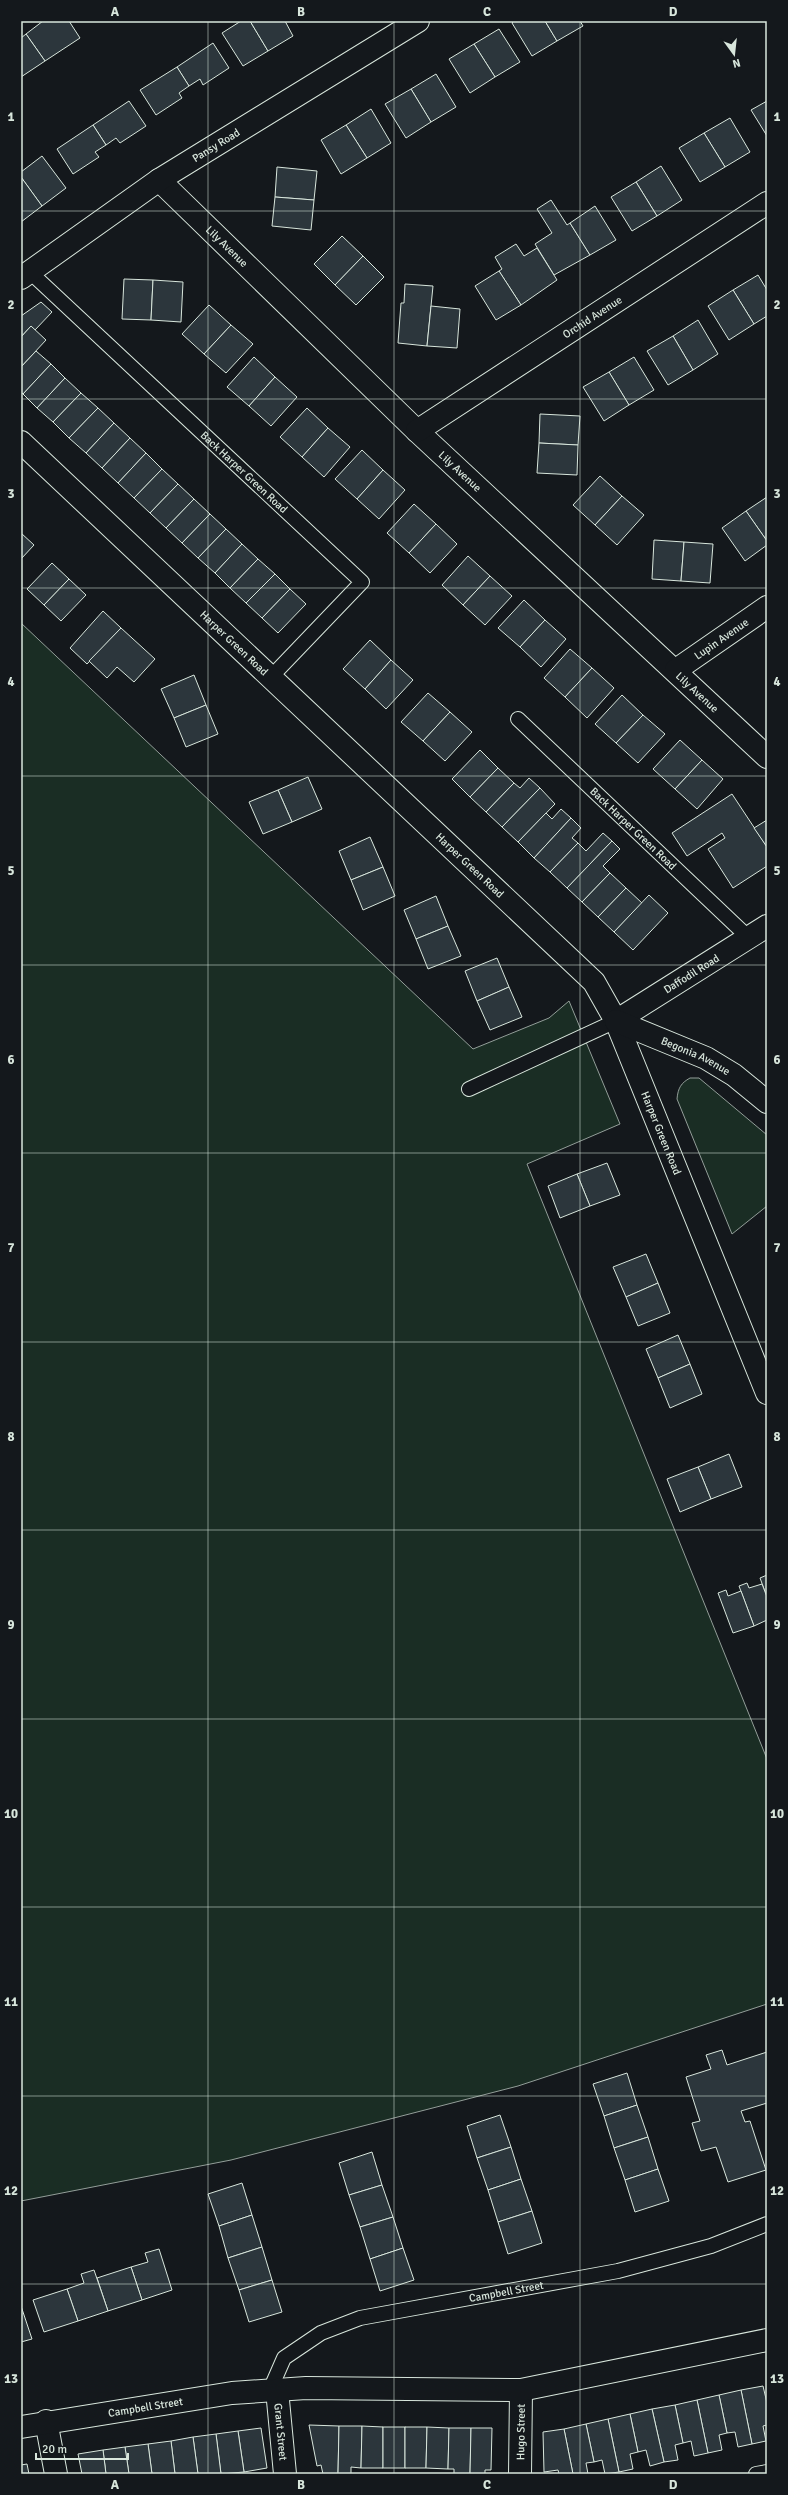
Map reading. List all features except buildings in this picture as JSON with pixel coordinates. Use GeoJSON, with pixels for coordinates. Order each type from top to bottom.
{"type":"FeatureCollection","features":[{"type":"Feature","properties":{"kind":"street","name":"Pansy Road"},"geometry":{"type":"LineString","coordinates":[[25,275],[159,180],[418,21]]}},
{"type":"Feature","properties":{"kind":"street","name":"Lily Avenue"},"geometry":{"type":"LineString","coordinates":[[159,180],[417,431],[676,670],[767,757]]}},
{"type":"Feature","properties":{"kind":"street","name":"Orchid Avenue"},"geometry":{"type":"LineString","coordinates":[[417,431],[767,203]]}},
{"type":"Feature","properties":{"kind":"street","name":"Harper Green Road"},"geometry":{"type":"LineString","coordinates":[[21,442],[594,982],[616,1021],[767,1393]]}},
{"type":"Feature","properties":{"kind":"street","name":"Lupin Avenue"},"geometry":{"type":"LineString","coordinates":[[676,670],[767,607]]}},
{"type":"Feature","properties":{"kind":"street","name":"Daffodil Road"},"geometry":{"type":"LineString","coordinates":[[616,1021],[758,932]]}},
{"type":"Feature","properties":{"kind":"street","name":"Begonia Avenue"},"geometry":{"type":"LineString","coordinates":[[616,1021],[706,1058],[734,1075],[767,1102]]}},
{"type":"Feature","properties":{"kind":"street","name":"Campbell Street"},"geometry":{"type":"LineString","coordinates":[[21,2427],[46,2421],[232,2393],[273,2390],[521,2390],[767,2340]]}},
{"type":"Feature","properties":{"kind":"street","name":"Grant Street"},"geometry":{"type":"LineString","coordinates":[[273,2390],[285,2474]]}},
{"type":"Feature","properties":{"kind":"street","name":"Hugo Street"},"geometry":{"type":"LineString","coordinates":[[520,2474],[521,2390]]}},
{"type":"Feature","properties":{"kind":"street"},"geometry":{"type":"LineString","coordinates":[[46,2421],[56,2474]]}},
{"type":"Feature","properties":{"kind":"lane","name":"Back Harper Green Road"},"geometry":{"type":"LineString","coordinates":[[25,275],[362,582],[271,677]]}},
{"type":"Feature","properties":{"kind":"lane","name":"Back Harper Green Road"},"geometry":{"type":"LineString","coordinates":[[518,719],[758,932]]}},
{"type":"Feature","properties":{"kind":"lane"},"geometry":{"type":"LineString","coordinates":[[469,1089],[616,1021]]}},
{"type":"Feature","properties":{"kind":"lane","name":"Campbell Street"},"geometry":{"type":"LineString","coordinates":[[273,2390],[284,2358],[321,2333],[360,2318],[618,2271],[710,2246],[767,2224]]}},
{"type":"Feature","properties":{"kind":"lane"},"geometry":{"type":"LineString","coordinates":[[756,2474],[767,2472]]}},
{"type":"Feature","properties":{"kind":"green space"},"geometry":{"type":"Polygon","coordinates":[[[21,623],[473,1049],[549,1018],[569,1001],[620,1124],[527,1164],[767,1759],[767,2004],[518,2086],[231,2160],[21,2201],[21,623]]]}},
{"type":"Feature","properties":{"kind":"green space"},"geometry":{"type":"Polygon","coordinates":[[[690,1078],[699,1078],[767,1135],[767,1206],[732,1234],[677,1099],[680,1086],[690,1078]]]}}]}
